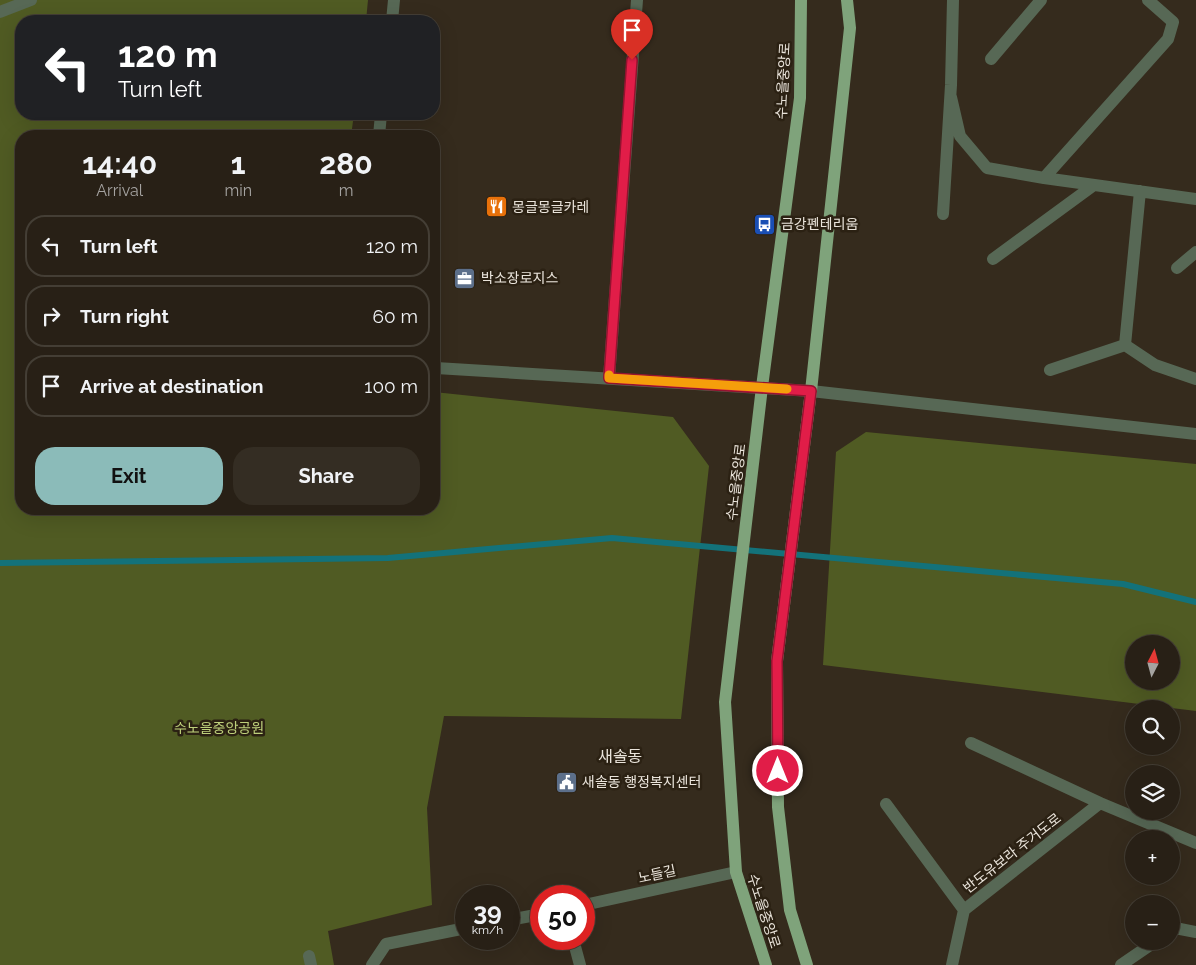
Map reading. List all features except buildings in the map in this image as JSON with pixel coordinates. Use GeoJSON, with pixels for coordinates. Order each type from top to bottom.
{"type":"FeatureCollection","features":[{"type":"Feature","properties":{"kind":"main road","name":"수노을중앙로"},"geometry":{"type":"LineString","coordinates":[[766,965],[736,872],[725,702],[762,387],[800,98],[802,0]]}},
{"type":"Feature","properties":{"kind":"main road","name":"수노을중앙로"},"geometry":{"type":"LineString","coordinates":[[807,965],[790,910],[778,807],[777,661],[811,391],[850,28],[847,0]]}},
{"type":"Feature","properties":{"kind":"street"},"geometry":{"type":"LineString","coordinates":[[0,12],[31,0]]}},
{"type":"Feature","properties":{"kind":"street"},"geometry":{"type":"LineString","coordinates":[[393,15],[394,0]]}},
{"type":"Feature","properties":{"kind":"street"},"geometry":{"type":"LineString","coordinates":[[609,378],[637,0]]}},
{"type":"Feature","properties":{"kind":"street"},"geometry":{"type":"LineString","coordinates":[[943,214],[951,97],[953,0]]}},
{"type":"Feature","properties":{"kind":"street"},"geometry":{"type":"LineString","coordinates":[[991,59],[1041,0]]}},
{"type":"Feature","properties":{"kind":"street"},"geometry":{"type":"LineString","coordinates":[[1044,178],[1168,39],[1173,22],[1148,0]]}},
{"type":"Feature","properties":{"kind":"street"},"geometry":{"type":"LineString","coordinates":[[951,97],[960,136],[987,168],[1044,178],[1196,199]]}},
{"type":"Feature","properties":{"kind":"street"},"geometry":{"type":"LineString","coordinates":[[993,259],[1094,185]]}},
{"type":"Feature","properties":{"kind":"street"},"geometry":{"type":"LineString","coordinates":[[1125,345],[1140,191]]}},
{"type":"Feature","properties":{"kind":"street"},"geometry":{"type":"LineString","coordinates":[[1177,268],[1196,252]]}},
{"type":"Feature","properties":{"kind":"street"},"geometry":{"type":"LineString","coordinates":[[1050,370],[1125,345]]}},
{"type":"Feature","properties":{"kind":"street"},"geometry":{"type":"LineString","coordinates":[[1125,345],[1155,365],[1196,378]]}},
{"type":"Feature","properties":{"kind":"street"},"geometry":{"type":"LineString","coordinates":[[440,368],[811,391],[1196,434]]}},
{"type":"Feature","properties":{"kind":"street"},"geometry":{"type":"LineString","coordinates":[[971,743],[1100,803],[1196,843]]}},
{"type":"Feature","properties":{"kind":"street","name":"반도유보라 주거도로"},"geometry":{"type":"LineString","coordinates":[[886,804],[964,910],[1100,803]]}},
{"type":"Feature","properties":{"kind":"street","name":"노들길"},"geometry":{"type":"LineString","coordinates":[[595,903],[736,872]]}},
{"type":"Feature","properties":{"kind":"street"},"geometry":{"type":"LineString","coordinates":[[952,965],[964,910]]}},
{"type":"Feature","properties":{"kind":"street"},"geometry":{"type":"LineString","coordinates":[[1180,929],[1196,932]]}},
{"type":"Feature","properties":{"kind":"street"},"geometry":{"type":"LineString","coordinates":[[372,965],[386,944],[455,930]]}},
{"type":"Feature","properties":{"kind":"street"},"geometry":{"type":"LineString","coordinates":[[576,950],[580,965]]}},
{"type":"Feature","properties":{"kind":"street"},"geometry":{"type":"LineString","coordinates":[[1121,965],[1143,950]]}},
{"type":"Feature","properties":{"kind":"green space","name":"수노을중앙공원"},"geometry":{"type":"Polygon","coordinates":[[[0,0],[368,0],[367,15],[15,15],[15,120],[353,120],[352,130],[15,130],[15,515],[440,515],[440,393],[673,417],[709,466],[681,719],[444,716],[427,808],[432,905],[328,931],[334,965],[0,965],[0,0]]]}},
{"type":"Feature","properties":{"kind":"green space"},"geometry":{"type":"Polygon","coordinates":[[[866,432],[1196,464],[1196,711],[1180,709],[1180,700],[1125,700],[1125,702],[823,665],[836,452],[866,432]]]}},
{"type":"Feature","properties":{"kind":"waterway"},"geometry":{"type":"LineString","coordinates":[[0,563],[388,558],[612,538],[1123,584],[1196,602]]}},
{"type":"Feature","properties":{"kind":"slow traffic"},"geometry":{"type":"LineString","coordinates":[[609,375],[609,378],[787,389]]}},
{"type":"Feature","properties":{"kind":"place","name":"몽글몽글카레"},"geometry":{"type":"Point","coordinates":[496,207]}},
{"type":"Feature","properties":{"kind":"place","name":"금강펜테리움"},"geometry":{"type":"Point","coordinates":[765,224]}},
{"type":"Feature","properties":{"kind":"place","name":"박소장로지스"},"geometry":{"type":"Point","coordinates":[465,278]}},
{"type":"Feature","properties":{"kind":"place","name":"새솔동 행정복지센터"},"geometry":{"type":"Point","coordinates":[566,782]}},
{"type":"Feature","properties":{"kind":"district","name":"새솔동"},"geometry":{"type":"Point","coordinates":[620,756]}},
{"type":"Feature","properties":{"kind":"route"},"geometry":{"type":"LineString","coordinates":[[632,60],[609,378],[811,391],[777,661],[778,771]]}}]}
